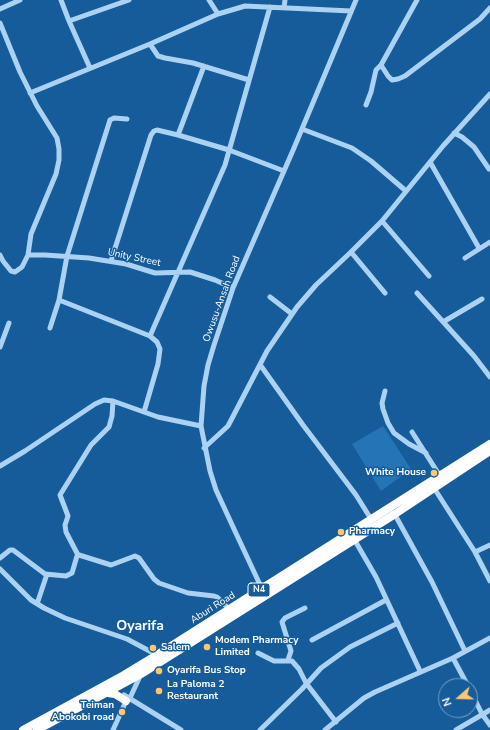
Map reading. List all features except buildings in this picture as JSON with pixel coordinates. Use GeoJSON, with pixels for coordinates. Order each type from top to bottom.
{"type":"FeatureCollection","features":[{"type":"Feature","properties":{"kind":"highway","name":"Aburi Road"},"geometry":{"type":"LineString","coordinates":[[23,730],[124,675],[490,444]]}},
{"type":"Feature","properties":{"kind":"highway","name":"Aburi Road"},"geometry":{"type":"LineString","coordinates":[[37,730],[141,674],[395,514],[490,451]]}},
{"type":"Feature","properties":{"kind":"highway"},"geometry":{"type":"LineString","coordinates":[[108,693],[126,698]]}},
{"type":"Feature","properties":{"kind":"street"},"geometry":{"type":"LineString","coordinates":[[0,9],[20,0]]}},
{"type":"Feature","properties":{"kind":"street"},"geometry":{"type":"LineString","coordinates":[[61,0],[90,68]]}},
{"type":"Feature","properties":{"kind":"street"},"geometry":{"type":"LineString","coordinates":[[69,21],[117,2],[129,0]]}},
{"type":"Feature","properties":{"kind":"street"},"geometry":{"type":"LineString","coordinates":[[209,0],[218,14]]}},
{"type":"Feature","properties":{"kind":"street"},"geometry":{"type":"LineString","coordinates":[[263,0],[268,7]]}},
{"type":"Feature","properties":{"kind":"street"},"geometry":{"type":"LineString","coordinates":[[284,8],[285,0]]}},
{"type":"Feature","properties":{"kind":"street","name":"Owusu-Ansah Road"},"geometry":{"type":"LineString","coordinates":[[262,589],[216,490],[204,448],[201,426],[202,406],[208,365],[233,288],[356,0]]}},
{"type":"Feature","properties":{"kind":"street"},"geometry":{"type":"LineString","coordinates":[[366,105],[371,92],[376,70],[381,65],[416,0]]}},
{"type":"Feature","properties":{"kind":"street"},"geometry":{"type":"LineString","coordinates":[[30,93],[150,44],[218,14],[245,6],[351,11]]}},
{"type":"Feature","properties":{"kind":"street"},"geometry":{"type":"LineString","coordinates":[[150,336],[225,165],[268,7]]}},
{"type":"Feature","properties":{"kind":"street"},"geometry":{"type":"LineString","coordinates":[[381,65],[392,80],[405,76],[480,19],[490,8]]}},
{"type":"Feature","properties":{"kind":"street"},"geometry":{"type":"LineString","coordinates":[[0,23],[30,93],[57,138],[59,149],[59,160],[51,188],[31,234],[28,256],[22,266],[15,272],[8,268],[0,255]]}},
{"type":"Feature","properties":{"kind":"street"},"geometry":{"type":"LineString","coordinates":[[150,44],[158,56],[204,66],[248,80]]}},
{"type":"Feature","properties":{"kind":"street"},"geometry":{"type":"LineString","coordinates":[[178,135],[204,66]]}},
{"type":"Feature","properties":{"kind":"street"},"geometry":{"type":"LineString","coordinates":[[204,448],[228,426],[261,366],[267,351],[292,314],[316,285],[382,220],[454,133],[490,94]]}},
{"type":"Feature","properties":{"kind":"street"},"geometry":{"type":"LineString","coordinates":[[50,328],[59,300],[68,256],[110,120],[114,118],[127,119]]}},
{"type":"Feature","properties":{"kind":"street"},"geometry":{"type":"LineString","coordinates":[[302,129],[352,148],[371,161],[406,191]]}},
{"type":"Feature","properties":{"kind":"street"},"geometry":{"type":"LineString","coordinates":[[111,261],[152,133],[157,130],[229,150],[284,171]]}},
{"type":"Feature","properties":{"kind":"street"},"geometry":{"type":"LineString","coordinates":[[454,133],[474,147],[489,169]]}},
{"type":"Feature","properties":{"kind":"street"},"geometry":{"type":"LineString","coordinates":[[430,162],[479,248]]}},
{"type":"Feature","properties":{"kind":"street"},"geometry":{"type":"LineString","coordinates":[[382,220],[429,276]]}},
{"type":"Feature","properties":{"kind":"street"},"geometry":{"type":"LineString","coordinates":[[465,258],[490,242]]}},
{"type":"Feature","properties":{"kind":"street"},"geometry":{"type":"LineString","coordinates":[[351,252],[385,293]]}},
{"type":"Feature","properties":{"kind":"street","name":"Unity Street"},"geometry":{"type":"LineString","coordinates":[[28,256],[68,256],[111,261],[155,273],[178,272],[195,274],[215,280],[233,288]]}},
{"type":"Feature","properties":{"kind":"street"},"geometry":{"type":"LineString","coordinates":[[417,294],[490,376]]}},
{"type":"Feature","properties":{"kind":"street"},"geometry":{"type":"LineString","coordinates":[[270,297],[292,314]]}},
{"type":"Feature","properties":{"kind":"street"},"geometry":{"type":"LineString","coordinates":[[443,322],[482,299]]}},
{"type":"Feature","properties":{"kind":"street"},"geometry":{"type":"LineString","coordinates":[[59,300],[150,336],[157,342],[160,349],[158,364],[144,412]]}},
{"type":"Feature","properties":{"kind":"street"},"geometry":{"type":"LineString","coordinates":[[0,347],[9,323]]}},
{"type":"Feature","properties":{"kind":"street"},"geometry":{"type":"LineString","coordinates":[[261,366],[356,495],[371,518]]}},
{"type":"Feature","properties":{"kind":"street"},"geometry":{"type":"LineString","coordinates":[[385,391],[383,409],[388,423],[394,433],[409,444],[426,453]]}},
{"type":"Feature","properties":{"kind":"street"},"geometry":{"type":"LineString","coordinates":[[0,466],[29,449],[100,401],[104,400],[158,417],[201,426]]}},
{"type":"Feature","properties":{"kind":"street"},"geometry":{"type":"LineString","coordinates":[[0,558],[10,550],[13,550],[40,571],[47,574],[70,575],[78,555],[66,532],[65,525],[68,516],[60,495],[91,445],[111,422],[113,402]]}},
{"type":"Feature","properties":{"kind":"street"},"geometry":{"type":"LineString","coordinates":[[412,432],[440,476]]}},
{"type":"Feature","properties":{"kind":"street"},"geometry":{"type":"LineString","coordinates":[[434,488],[475,552],[490,581]]}},
{"type":"Feature","properties":{"kind":"street"},"geometry":{"type":"LineString","coordinates":[[390,507],[432,582],[465,651]]}},
{"type":"Feature","properties":{"kind":"street"},"geometry":{"type":"LineString","coordinates":[[354,539],[373,572],[420,671]]}},
{"type":"Feature","properties":{"kind":"street"},"geometry":{"type":"LineString","coordinates":[[475,552],[490,545]]}},
{"type":"Feature","properties":{"kind":"street"},"geometry":{"type":"LineString","coordinates":[[78,555],[80,554],[111,565],[132,557],[138,558],[154,579],[159,583],[188,593],[217,597],[229,609]]}},
{"type":"Feature","properties":{"kind":"street"},"geometry":{"type":"LineString","coordinates":[[0,569],[31,600],[37,604],[65,618],[127,639],[158,654]]}},
{"type":"Feature","properties":{"kind":"street"},"geometry":{"type":"LineString","coordinates":[[37,604],[47,574]]}},
{"type":"Feature","properties":{"kind":"street"},"geometry":{"type":"LineString","coordinates":[[312,640],[386,600]]}},
{"type":"Feature","properties":{"kind":"street"},"geometry":{"type":"LineString","coordinates":[[288,660],[291,651],[282,622],[285,618],[305,608]]}},
{"type":"Feature","properties":{"kind":"street"},"geometry":{"type":"LineString","coordinates":[[260,730],[320,668],[350,647],[398,623]]}},
{"type":"Feature","properties":{"kind":"street"},"geometry":{"type":"LineString","coordinates":[[325,730],[369,695],[420,671],[453,658],[490,638]]}},
{"type":"Feature","properties":{"kind":"street"},"geometry":{"type":"LineString","coordinates":[[258,653],[274,661],[292,661],[306,683],[336,722]]}},
{"type":"Feature","properties":{"kind":"street"},"geometry":{"type":"LineString","coordinates":[[453,658],[464,678]]}},
{"type":"Feature","properties":{"kind":"street"},"geometry":{"type":"LineString","coordinates":[[113,730],[126,698],[141,674]]}},
{"type":"Feature","properties":{"kind":"street"},"geometry":{"type":"LineString","coordinates":[[124,675],[121,686],[126,698],[181,730]]}},
{"type":"Feature","properties":{"kind":"street"},"geometry":{"type":"LineString","coordinates":[[478,706],[490,725]]}},
{"type":"Feature","properties":{"kind":"street"},"geometry":{"type":"LineString","coordinates":[[456,730],[490,710]]}},
{"type":"Feature","properties":{"kind":"shaded area"},"geometry":{"type":"Polygon","coordinates":[[[383,426],[411,469],[381,491],[352,444],[383,426]]]}},
{"type":"Feature","properties":{"kind":"place","name":"White House"},"geometry":{"type":"Point","coordinates":[434,473]}},
{"type":"Feature","properties":{"kind":"place","name":"Pharmacy"},"geometry":{"type":"Point","coordinates":[341,532]}},
{"type":"Feature","properties":{"kind":"place","name":"Modem Pharmacy Limited"},"geometry":{"type":"Point","coordinates":[207,647]}},
{"type":"Feature","properties":{"kind":"place","name":"Salem"},"geometry":{"type":"Point","coordinates":[153,648]}},
{"type":"Feature","properties":{"kind":"place","name":"Oyarifa Bus Stop"},"geometry":{"type":"Point","coordinates":[159,671]}},
{"type":"Feature","properties":{"kind":"place","name":"La Paloma 2 Restaurant"},"geometry":{"type":"Point","coordinates":[159,691]}},
{"type":"Feature","properties":{"kind":"place","name":"Teiman Abokobi road"},"geometry":{"type":"Point","coordinates":[122,712]}},
{"type":"Feature","properties":{"kind":"district","name":"Oyarifa"},"geometry":{"type":"Point","coordinates":[140,627]}}]}
